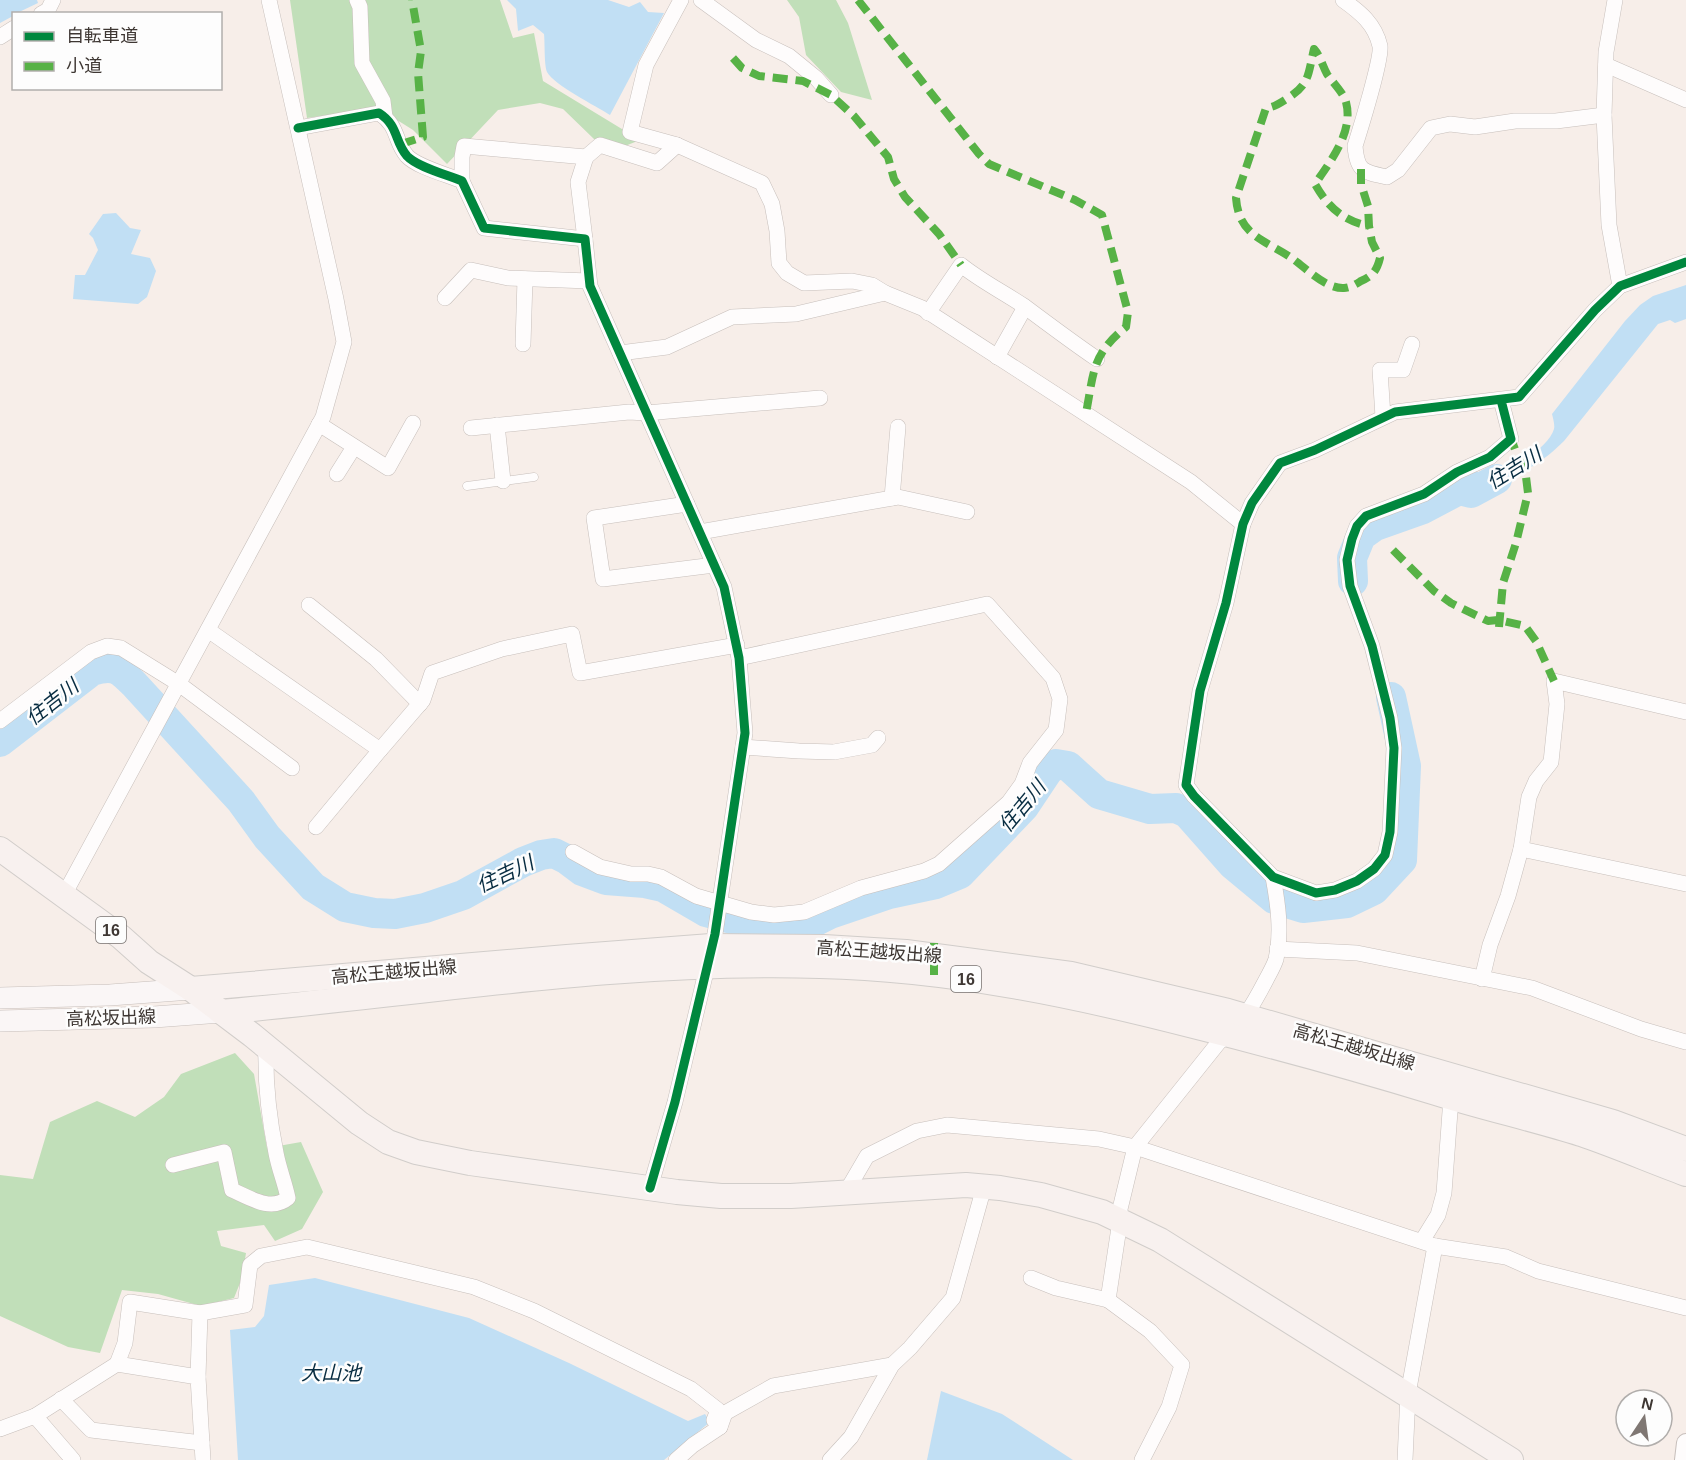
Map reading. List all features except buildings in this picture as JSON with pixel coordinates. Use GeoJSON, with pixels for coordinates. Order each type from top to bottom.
{"type":"FeatureCollection","features":[{"type":"Feature","properties":{"kind":"main road","name":"16"},"geometry":{"type":"LineString","coordinates":[[0,849],[121,937],[149,962],[191,989],[359,1123],[388,1142],[416,1152],[470,1163],[722,1196],[758,1197],[922,1186],[984,1186],[1041,1195],[1102,1212],[1160,1240],[1511,1460]]}},
{"type":"Feature","properties":{"kind":"main road","name":"高松王越坂出線"},"geometry":{"type":"LineString","coordinates":[[191,989],[567,957],[714,930],[824,946],[906,951],[1071,974],[1237,1026],[1613,1122],[1686,1149]]}},
{"type":"Feature","properties":{"kind":"main road","name":"高松王越坂出線"},"geometry":{"type":"LineString","coordinates":[[221,1012],[569,976],[714,930]]}},
{"type":"Feature","properties":{"kind":"main road","name":"高松坂出線"},"geometry":{"type":"LineString","coordinates":[[0,999],[191,989]]}},
{"type":"Feature","properties":{"kind":"main road","name":"高松坂出線"},"geometry":{"type":"LineString","coordinates":[[0,1022],[154,1017],[221,1012]]}},
{"type":"Feature","properties":{"kind":"main road","name":"高松王越坂出線"},"geometry":{"type":"LineString","coordinates":[[1237,1026],[1317,1058],[1583,1135],[1686,1174]]}},
{"type":"Feature","properties":{"kind":"street"},"geometry":{"type":"LineString","coordinates":[[44,12],[53,0]]}},
{"type":"Feature","properties":{"kind":"street"},"geometry":{"type":"LineString","coordinates":[[64,895],[319,424],[344,342],[269,0]]}},
{"type":"Feature","properties":{"kind":"street"},"geometry":{"type":"LineString","coordinates":[[357,0],[360,7],[362,63],[383,101],[385,117]]}},
{"type":"Feature","properties":{"kind":"street"},"geometry":{"type":"LineString","coordinates":[[681,0],[646,66],[630,132],[677,145],[762,183],[772,204],[776,222],[779,263],[787,273],[804,283],[852,281],[872,285],[928,313],[1191,482],[1243,524]]}},
{"type":"Feature","properties":{"kind":"street"},"geometry":{"type":"LineString","coordinates":[[701,0],[756,40],[789,56],[816,78],[831,95]]}},
{"type":"Feature","properties":{"kind":"street"},"geometry":{"type":"LineString","coordinates":[[1343,0],[1362,13],[1375,31],[1381,49],[1355,146],[1356,161],[1361,169],[1368,173],[1387,177],[1398,170],[1405,158],[1431,128],[1450,124],[1475,127],[1515,121],[1556,121],[1604,115]]}},
{"type":"Feature","properties":{"kind":"street"},"geometry":{"type":"LineString","coordinates":[[1615,0],[1606,66],[1604,115],[1609,225],[1620,286]]}},
{"type":"Feature","properties":{"kind":"street"},"geometry":{"type":"LineString","coordinates":[[1606,66],[1686,100]]}},
{"type":"Feature","properties":{"kind":"street"},"geometry":{"type":"LineString","coordinates":[[298,128],[379,113],[390,120],[407,156],[419,164],[462,180]]}},
{"type":"Feature","properties":{"kind":"street"},"geometry":{"type":"LineString","coordinates":[[650,1188],[675,1102],[714,930],[745,733],[738,651],[724,587],[590,281],[578,182],[586,157],[600,145],[657,163],[677,145]]}},
{"type":"Feature","properties":{"kind":"street"},"geometry":{"type":"LineString","coordinates":[[585,239],[484,228],[462,180],[462,157],[464,146],[586,157]]}},
{"type":"Feature","properties":{"kind":"street"},"geometry":{"type":"LineString","coordinates":[[1501,400],[1511,440],[1490,457],[1457,472],[1424,494],[1366,516],[1357,526],[1352,539],[1347,560],[1350,586],[1372,646],[1390,718],[1394,748],[1393,810],[1385,855],[1374,869],[1357,881],[1335,890],[1316,893],[1273,877],[1186,785],[1200,691],[1226,603],[1243,524],[1252,503],[1280,463],[1315,450],[1395,411],[1519,397],[1595,310],[1620,286],[1686,262]]}},
{"type":"Feature","properties":{"kind":"street"},"geometry":{"type":"LineString","coordinates":[[928,313],[961,265],[1025,307],[1037,318],[1097,359]]}},
{"type":"Feature","properties":{"kind":"street"},"geometry":{"type":"LineString","coordinates":[[446,298],[471,270],[507,278],[590,281]]}},
{"type":"Feature","properties":{"kind":"street"},"geometry":{"type":"LineString","coordinates":[[523,344],[525,279]]}},
{"type":"Feature","properties":{"kind":"street"},"geometry":{"type":"LineString","coordinates":[[620,352],[667,347],[732,317],[796,314],[885,293]]}},
{"type":"Feature","properties":{"kind":"street"},"geometry":{"type":"LineString","coordinates":[[997,357],[1025,307]]}},
{"type":"Feature","properties":{"kind":"street"},"geometry":{"type":"LineString","coordinates":[[1383,417],[1380,370],[1403,370],[1412,344]]}},
{"type":"Feature","properties":{"kind":"street"},"geometry":{"type":"LineString","coordinates":[[471,428],[629,412],[646,413],[820,398]]}},
{"type":"Feature","properties":{"kind":"street"},"geometry":{"type":"LineString","coordinates":[[319,424],[388,468],[413,423]]}},
{"type":"Feature","properties":{"kind":"street"},"geometry":{"type":"LineString","coordinates":[[497,425],[503,481]]}},
{"type":"Feature","properties":{"kind":"street"},"geometry":{"type":"LineString","coordinates":[[892,498],[898,427]]}},
{"type":"Feature","properties":{"kind":"street"},"geometry":{"type":"LineString","coordinates":[[337,474],[354,447]]}},
{"type":"Feature","properties":{"kind":"street"},"geometry":{"type":"LineString","coordinates":[[700,532],[898,497],[967,512]]}},
{"type":"Feature","properties":{"kind":"street"},"geometry":{"type":"LineString","coordinates":[[687,504],[594,518],[603,579],[714,565]]}},
{"type":"Feature","properties":{"kind":"street"},"geometry":{"type":"LineString","coordinates":[[309,604],[376,658],[420,704]]}},
{"type":"Feature","properties":{"kind":"street"},"geometry":{"type":"LineString","coordinates":[[316,827],[420,704],[432,673],[502,649],[572,634],[580,673],[738,651],[987,604],[1053,678],[1060,699],[1056,730],[1030,763],[1022,784],[1009,802],[939,864],[924,871],[861,888],[804,912],[774,915],[751,912],[714,930]]}},
{"type":"Feature","properties":{"kind":"street"},"geometry":{"type":"LineString","coordinates":[[208,630],[380,750]]}},
{"type":"Feature","properties":{"kind":"street"},"geometry":{"type":"LineString","coordinates":[[0,721],[91,652],[107,646],[121,648],[179,684],[292,768]]}},
{"type":"Feature","properties":{"kind":"street"},"geometry":{"type":"LineString","coordinates":[[1482,979],[1490,945],[1508,896],[1521,849],[1529,797],[1536,781],[1551,762],[1557,704],[1554,681],[1686,712]]}},
{"type":"Feature","properties":{"kind":"street"},"geometry":{"type":"LineString","coordinates":[[743,747],[834,752],[872,745],[878,738]]}},
{"type":"Feature","properties":{"kind":"street"},"geometry":{"type":"LineString","coordinates":[[1521,849],[1686,884]]}},
{"type":"Feature","properties":{"kind":"street"},"geometry":{"type":"LineString","coordinates":[[573,852],[600,867],[661,878],[696,896],[714,930]]}},
{"type":"Feature","properties":{"kind":"street"},"geometry":{"type":"LineString","coordinates":[[1108,1300],[1120,1209],[1135,1147],[1219,1042],[1237,1026],[1253,1005],[1276,961],[1280,914],[1273,877]]}},
{"type":"Feature","properties":{"kind":"street"},"geometry":{"type":"LineString","coordinates":[[1277,949],[1358,953],[1532,988],[1641,1029],[1686,1042]]}},
{"type":"Feature","properties":{"kind":"street"},"geometry":{"type":"LineString","coordinates":[[173,1165],[224,1152],[232,1190],[266,1204],[281,1204],[288,1198],[286,1184],[276,1156],[265,1083],[266,1047]]}},
{"type":"Feature","properties":{"kind":"street"},"geometry":{"type":"LineString","coordinates":[[1405,1460],[1408,1394],[1428,1243],[1444,1193],[1451,1098]]}},
{"type":"Feature","properties":{"kind":"street"},"geometry":{"type":"LineString","coordinates":[[846,1192],[867,1156],[917,1131],[947,1125],[1099,1139],[1135,1147],[1428,1243],[1506,1257],[1538,1271],[1686,1308]]}},
{"type":"Feature","properties":{"kind":"street"},"geometry":{"type":"LineString","coordinates":[[830,1460],[851,1437],[892,1365],[910,1348],[953,1298],[984,1186]]}},
{"type":"Feature","properties":{"kind":"street"},"geometry":{"type":"LineString","coordinates":[[0,1429],[35,1416],[117,1364],[125,1343],[130,1302],[200,1313],[245,1305],[250,1265],[261,1256],[307,1247],[474,1287],[534,1311],[691,1389],[718,1410],[714,1420],[720,1427]]}},
{"type":"Feature","properties":{"kind":"street"},"geometry":{"type":"LineString","coordinates":[[1031,1278],[1056,1288],[1108,1300],[1150,1331],[1182,1365],[1169,1407],[1142,1460]]}},
{"type":"Feature","properties":{"kind":"street"},"geometry":{"type":"LineString","coordinates":[[200,1313],[198,1377],[203,1460]]}},
{"type":"Feature","properties":{"kind":"street"},"geometry":{"type":"LineString","coordinates":[[117,1364],[198,1377]]}},
{"type":"Feature","properties":{"kind":"street"},"geometry":{"type":"LineString","coordinates":[[676,1460],[693,1444],[720,1427],[725,1413],[773,1386],[892,1365]]}},
{"type":"Feature","properties":{"kind":"street"},"geometry":{"type":"LineString","coordinates":[[61,1399],[91,1430],[202,1443]]}},
{"type":"Feature","properties":{"kind":"street"},"geometry":{"type":"LineString","coordinates":[[35,1416],[68,1458]]}},
{"type":"Feature","properties":{"kind":"street"},"geometry":{"type":"LineString","coordinates":[[1684,1460],[1686,1443]]}},
{"type":"Feature","properties":{"kind":"lane"},"geometry":{"type":"LineString","coordinates":[[467,486],[534,477]]}},
{"type":"Feature","properties":{"kind":"green space"},"geometry":{"type":"Polygon","coordinates":[[[290,0],[500,0],[513,38],[534,33],[543,81],[640,140],[625,146],[594,139],[563,109],[540,103],[498,110],[447,164],[413,130],[378,108],[307,118],[290,0]]]}},
{"type":"Feature","properties":{"kind":"green space"},"geometry":{"type":"Polygon","coordinates":[[[787,0],[836,0],[848,23],[872,100],[841,92],[806,55],[799,17],[787,0]]]}},
{"type":"Feature","properties":{"kind":"green space"},"geometry":{"type":"Polygon","coordinates":[[[235,1053],[254,1074],[267,1148],[301,1142],[323,1192],[302,1229],[275,1241],[264,1225],[217,1231],[221,1246],[246,1253],[242,1278],[234,1298],[201,1306],[158,1294],[122,1290],[100,1353],[68,1347],[0,1316],[0,1175],[33,1179],[50,1122],[97,1101],[135,1117],[164,1097],[181,1074],[235,1053]]]}},
{"type":"Feature","properties":{"kind":"water"},"geometry":{"type":"Polygon","coordinates":[[[0,0],[37,0],[38,3],[18,12],[12,12],[12,17],[0,23],[0,0]]]}},
{"type":"Feature","properties":{"kind":"water"},"geometry":{"type":"Polygon","coordinates":[[[507,0],[608,0],[629,7],[640,2],[648,12],[664,13],[610,115],[566,89],[551,77],[546,68],[544,34],[533,25],[518,31],[516,9],[507,0]]]}},
{"type":"Feature","properties":{"kind":"water"},"geometry":{"type":"Polygon","coordinates":[[[116,213],[130,228],[141,230],[131,254],[150,258],[156,271],[147,297],[138,304],[73,299],[75,275],[85,275],[98,250],[89,234],[103,214],[116,213]]]}},
{"type":"Feature","properties":{"kind":"water"},"geometry":{"type":"Polygon","coordinates":[[[1686,285],[1686,319],[1675,323],[1670,320],[1658,324],[1564,441],[1540,462],[1528,469],[1463,499],[1455,479],[1476,471],[1486,476],[1475,487],[1495,478],[1532,455],[1550,437],[1554,429],[1552,414],[1625,321],[1640,305],[1653,296],[1686,285]]]}},
{"type":"Feature","properties":{"kind":"water","name":"大山池"},"geometry":{"type":"Polygon","coordinates":[[[315,1278],[469,1318],[569,1363],[688,1421],[705,1414],[710,1422],[664,1460],[238,1460],[230,1330],[255,1327],[264,1316],[269,1285],[315,1278]]]}},
{"type":"Feature","properties":{"kind":"water"},"geometry":{"type":"Polygon","coordinates":[[[941,1391],[1002,1414],[1073,1460],[927,1460],[941,1391]]]}},
{"type":"Feature","properties":{"kind":"waterway","name":"住吉川"},"geometry":{"type":"LineString","coordinates":[[1353,581],[1352,558],[1361,536],[1375,526],[1423,509],[1459,490],[1471,493],[1497,479]]}},
{"type":"Feature","properties":{"kind":"waterway","name":"住吉川"},"geometry":{"type":"LineString","coordinates":[[0,742],[92,671],[106,668],[116,669],[134,684],[241,801],[267,837],[313,887],[345,907],[374,913],[395,914],[425,908],[463,895],[523,862],[554,853],[582,871],[606,880],[663,887],[706,912],[775,926],[808,925],[830,914],[889,894],[936,884],[960,874],[1024,807],[1048,771],[1056,764],[1068,766],[1099,794],[1150,809],[1176,808],[1187,813],[1233,865],[1274,899],[1303,908],[1347,903],[1374,890],[1402,860],[1406,766],[1391,697]]}},
{"type":"Feature","properties":{"kind":"marked path"},"geometry":{"type":"LineString","coordinates":[[401,144],[423,137],[418,73],[421,51],[412,0]]}},
{"type":"Feature","properties":{"kind":"marked path"},"geometry":{"type":"LineString","coordinates":[[858,0],[989,164],[1075,200],[1102,215],[1128,312],[1126,327],[1100,356],[1093,376],[1086,413]]}},
{"type":"Feature","properties":{"kind":"marked path"},"geometry":{"type":"LineString","coordinates":[[1361,169],[1361,184],[1368,206],[1372,242],[1380,258],[1371,275],[1351,287],[1337,287],[1317,278],[1293,259],[1256,236],[1242,221],[1236,198],[1266,108],[1280,103],[1300,88],[1307,78],[1314,49],[1327,74],[1345,98],[1348,113],[1347,124],[1339,146],[1315,184],[1325,200],[1337,212],[1351,221],[1369,226]]}},
{"type":"Feature","properties":{"kind":"marked path"},"geometry":{"type":"LineString","coordinates":[[733,58],[742,68],[759,76],[803,81],[831,95],[854,116],[888,157],[894,179],[905,197],[939,234],[961,265]]}},
{"type":"Feature","properties":{"kind":"marked path"},"geometry":{"type":"LineString","coordinates":[[1499,627],[1503,583],[1516,543],[1528,493],[1526,477],[1511,439]]}},
{"type":"Feature","properties":{"kind":"marked path"},"geometry":{"type":"LineString","coordinates":[[1393,550],[1434,591],[1451,603],[1488,621],[1499,620],[1525,626],[1536,641],[1554,681]]}},
{"type":"Feature","properties":{"kind":"marked path"},"geometry":{"type":"LineString","coordinates":[[934,943],[934,975]]}},
{"type":"Feature","properties":{"kind":"cycle path"},"geometry":{"type":"LineString","coordinates":[[298,128],[379,113],[390,123],[407,156],[425,167],[462,181],[484,228],[585,239],[590,286],[724,587],[739,658],[745,733],[715,934],[675,1102],[650,1188]]}},
{"type":"Feature","properties":{"kind":"cycle path"},"geometry":{"type":"LineString","coordinates":[[1501,400],[1511,439],[1490,457],[1457,472],[1424,494],[1366,516],[1357,526],[1352,539],[1347,560],[1350,586],[1372,646],[1390,718],[1394,748],[1390,832],[1385,855],[1374,869],[1357,881],[1335,890],[1316,893],[1273,877],[1186,785],[1200,691],[1226,603],[1243,524],[1252,503],[1280,463],[1315,450],[1395,412],[1519,397],[1595,310],[1620,286],[1686,262]]}}]}
